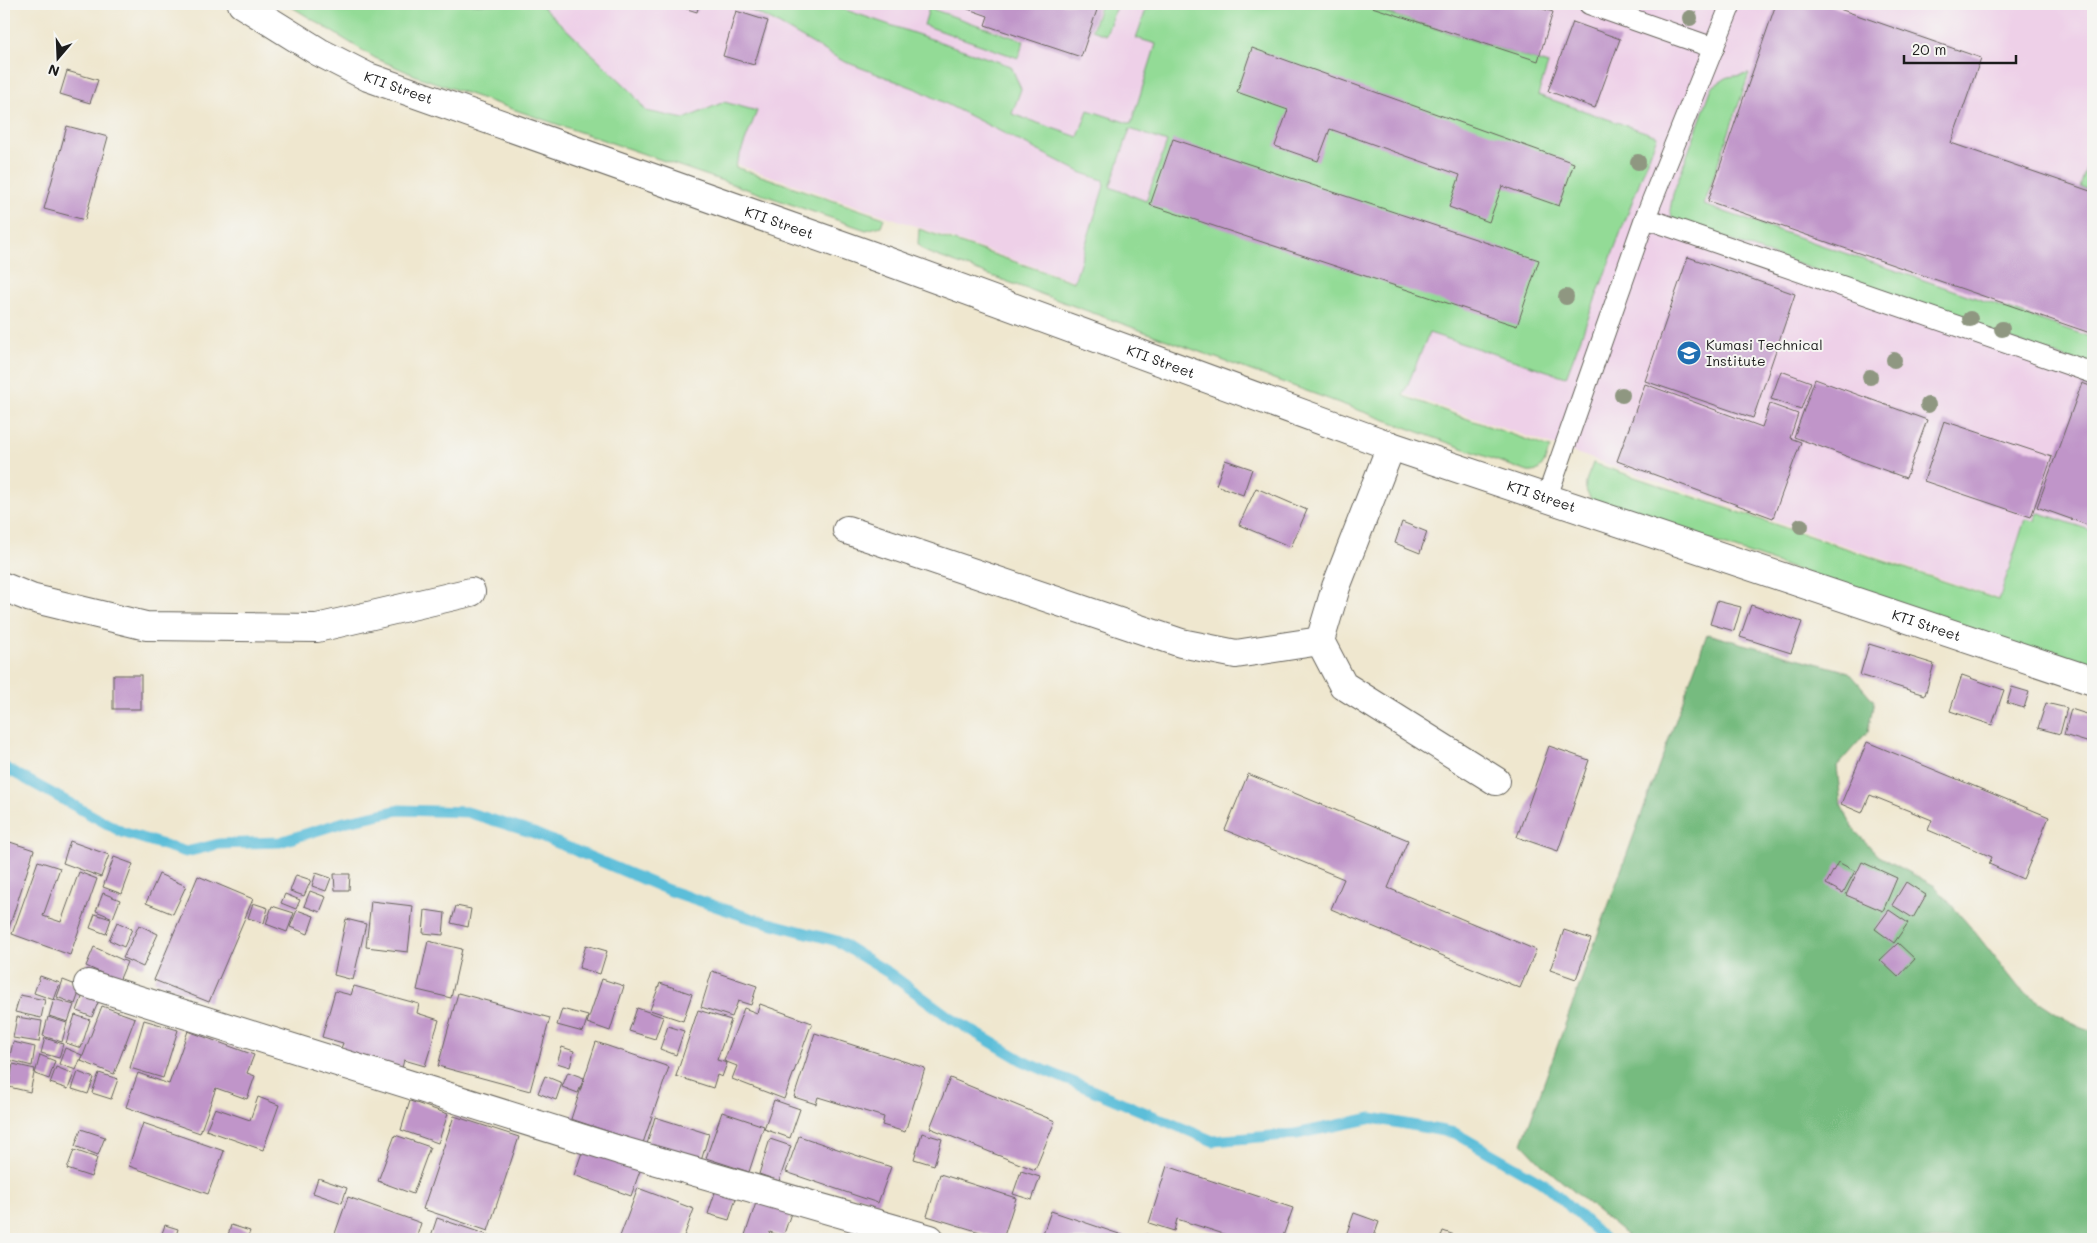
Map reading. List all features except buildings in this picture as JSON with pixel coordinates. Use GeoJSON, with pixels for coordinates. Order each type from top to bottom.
{"type":"FeatureCollection","features":[{"type":"Feature","properties":{"kind":"street","name":"KTI Street"},"geometry":{"type":"LineString","coordinates":[[242,4],[319,52],[368,77],[873,256],[1391,446],[2093,681]]}},
{"type":"Feature","properties":{"kind":"street"},"geometry":{"type":"LineString","coordinates":[[1391,446],[1336,588],[1320,641],[1343,685],[1496,781]]}},
{"type":"Feature","properties":{"kind":"street"},"geometry":{"type":"LineString","coordinates":[[847,530],[1181,643],[1236,654],[1320,641]]}},
{"type":"Feature","properties":{"kind":"street"},"geometry":{"type":"LineString","coordinates":[[4,587],[31,598],[146,626],[308,628],[317,628],[471,592]]}},
{"type":"Feature","properties":{"kind":"street"},"geometry":{"type":"LineString","coordinates":[[88,984],[619,1150],[930,1239]]}},
{"type":"Feature","properties":{"kind":"lane"},"geometry":{"type":"LineString","coordinates":[[1589,4],[1714,48]]}},
{"type":"Feature","properties":{"kind":"lane"},"geometry":{"type":"LineString","coordinates":[[1547,497],[1645,218],[1731,4]]}},
{"type":"Feature","properties":{"kind":"lane"},"geometry":{"type":"LineString","coordinates":[[1645,218],[2093,373]]}},
{"type":"Feature","properties":{"kind":"shaded area","name":"Kumasi Technical Institute"},"geometry":{"type":"Polygon","coordinates":[[[352,4],[2093,4],[2093,631],[476,75],[352,4]]]}},
{"type":"Feature","properties":{"kind":"green space"},"geometry":{"type":"Polygon","coordinates":[[[287,4],[540,4],[630,90],[646,111],[684,119],[724,102],[757,111],[735,167],[884,218],[881,226],[866,230],[419,77],[375,58],[287,4]]]}},
{"type":"Feature","properties":{"kind":"green space"},"geometry":{"type":"Polygon","coordinates":[[[737,4],[828,4],[1011,66],[1021,89],[1012,114],[1078,137],[1088,110],[1131,124],[1156,44],[1136,38],[1148,4],[1358,4],[1548,64],[1538,95],[1657,136],[1566,377],[1429,333],[1403,396],[1550,448],[1540,468],[1537,471],[1528,472],[926,252],[918,244],[919,229],[1074,282],[1104,186],[1103,180],[1082,173],[919,90],[843,61],[773,21],[737,4]],[[1130,129],[1110,187],[1146,201],[1167,142],[1130,129]]]}},
{"type":"Feature","properties":{"kind":"green space"},"geometry":{"type":"Polygon","coordinates":[[[1101,4],[1117,4],[1106,35],[1092,30],[1101,4]]]}},
{"type":"Feature","properties":{"kind":"green space"},"geometry":{"type":"Polygon","coordinates":[[[929,8],[1024,41],[1018,58],[924,25],[929,8]]]}},
{"type":"Feature","properties":{"kind":"green space"},"geometry":{"type":"Polygon","coordinates":[[[1749,74],[1704,205],[2093,338],[2093,368],[1673,220],[1670,210],[1673,194],[1712,87],[1728,77],[1749,74]]]}},
{"type":"Feature","properties":{"kind":"green space"},"geometry":{"type":"Polygon","coordinates":[[[2088,162],[2093,163],[2093,191],[2080,187],[2088,162]]]}},
{"type":"Feature","properties":{"kind":"green space"},"geometry":{"type":"Polygon","coordinates":[[[1593,463],[1999,600],[2025,519],[2035,521],[2037,512],[2093,531],[2093,671],[1592,500],[1586,490],[1586,482],[1593,463]]]}},
{"type":"Feature","properties":{"kind":"green space"},"geometry":{"type":"Polygon","coordinates":[[[1707,634],[1849,672],[1874,701],[1868,731],[1837,766],[1841,805],[1854,830],[1879,856],[1935,886],[2020,989],[2073,1024],[2093,1031],[2093,1239],[1631,1239],[1547,1169],[1522,1143],[1707,634]]]}},
{"type":"Feature","properties":{"kind":"waterway"},"geometry":{"type":"LineString","coordinates":[[4,767],[122,832],[186,852],[219,844],[280,842],[344,822],[399,810],[467,812],[534,833],[668,890],[750,918],[837,941],[889,973],[952,1019],[1025,1062],[1213,1141],[1296,1134],[1372,1118],[1455,1133],[1546,1185],[1605,1239]]}},
{"type":"Feature","properties":{"kind":"place","name":"Kumasi Technical Institute"},"geometry":{"type":"Point","coordinates":[1689,353]}}]}
